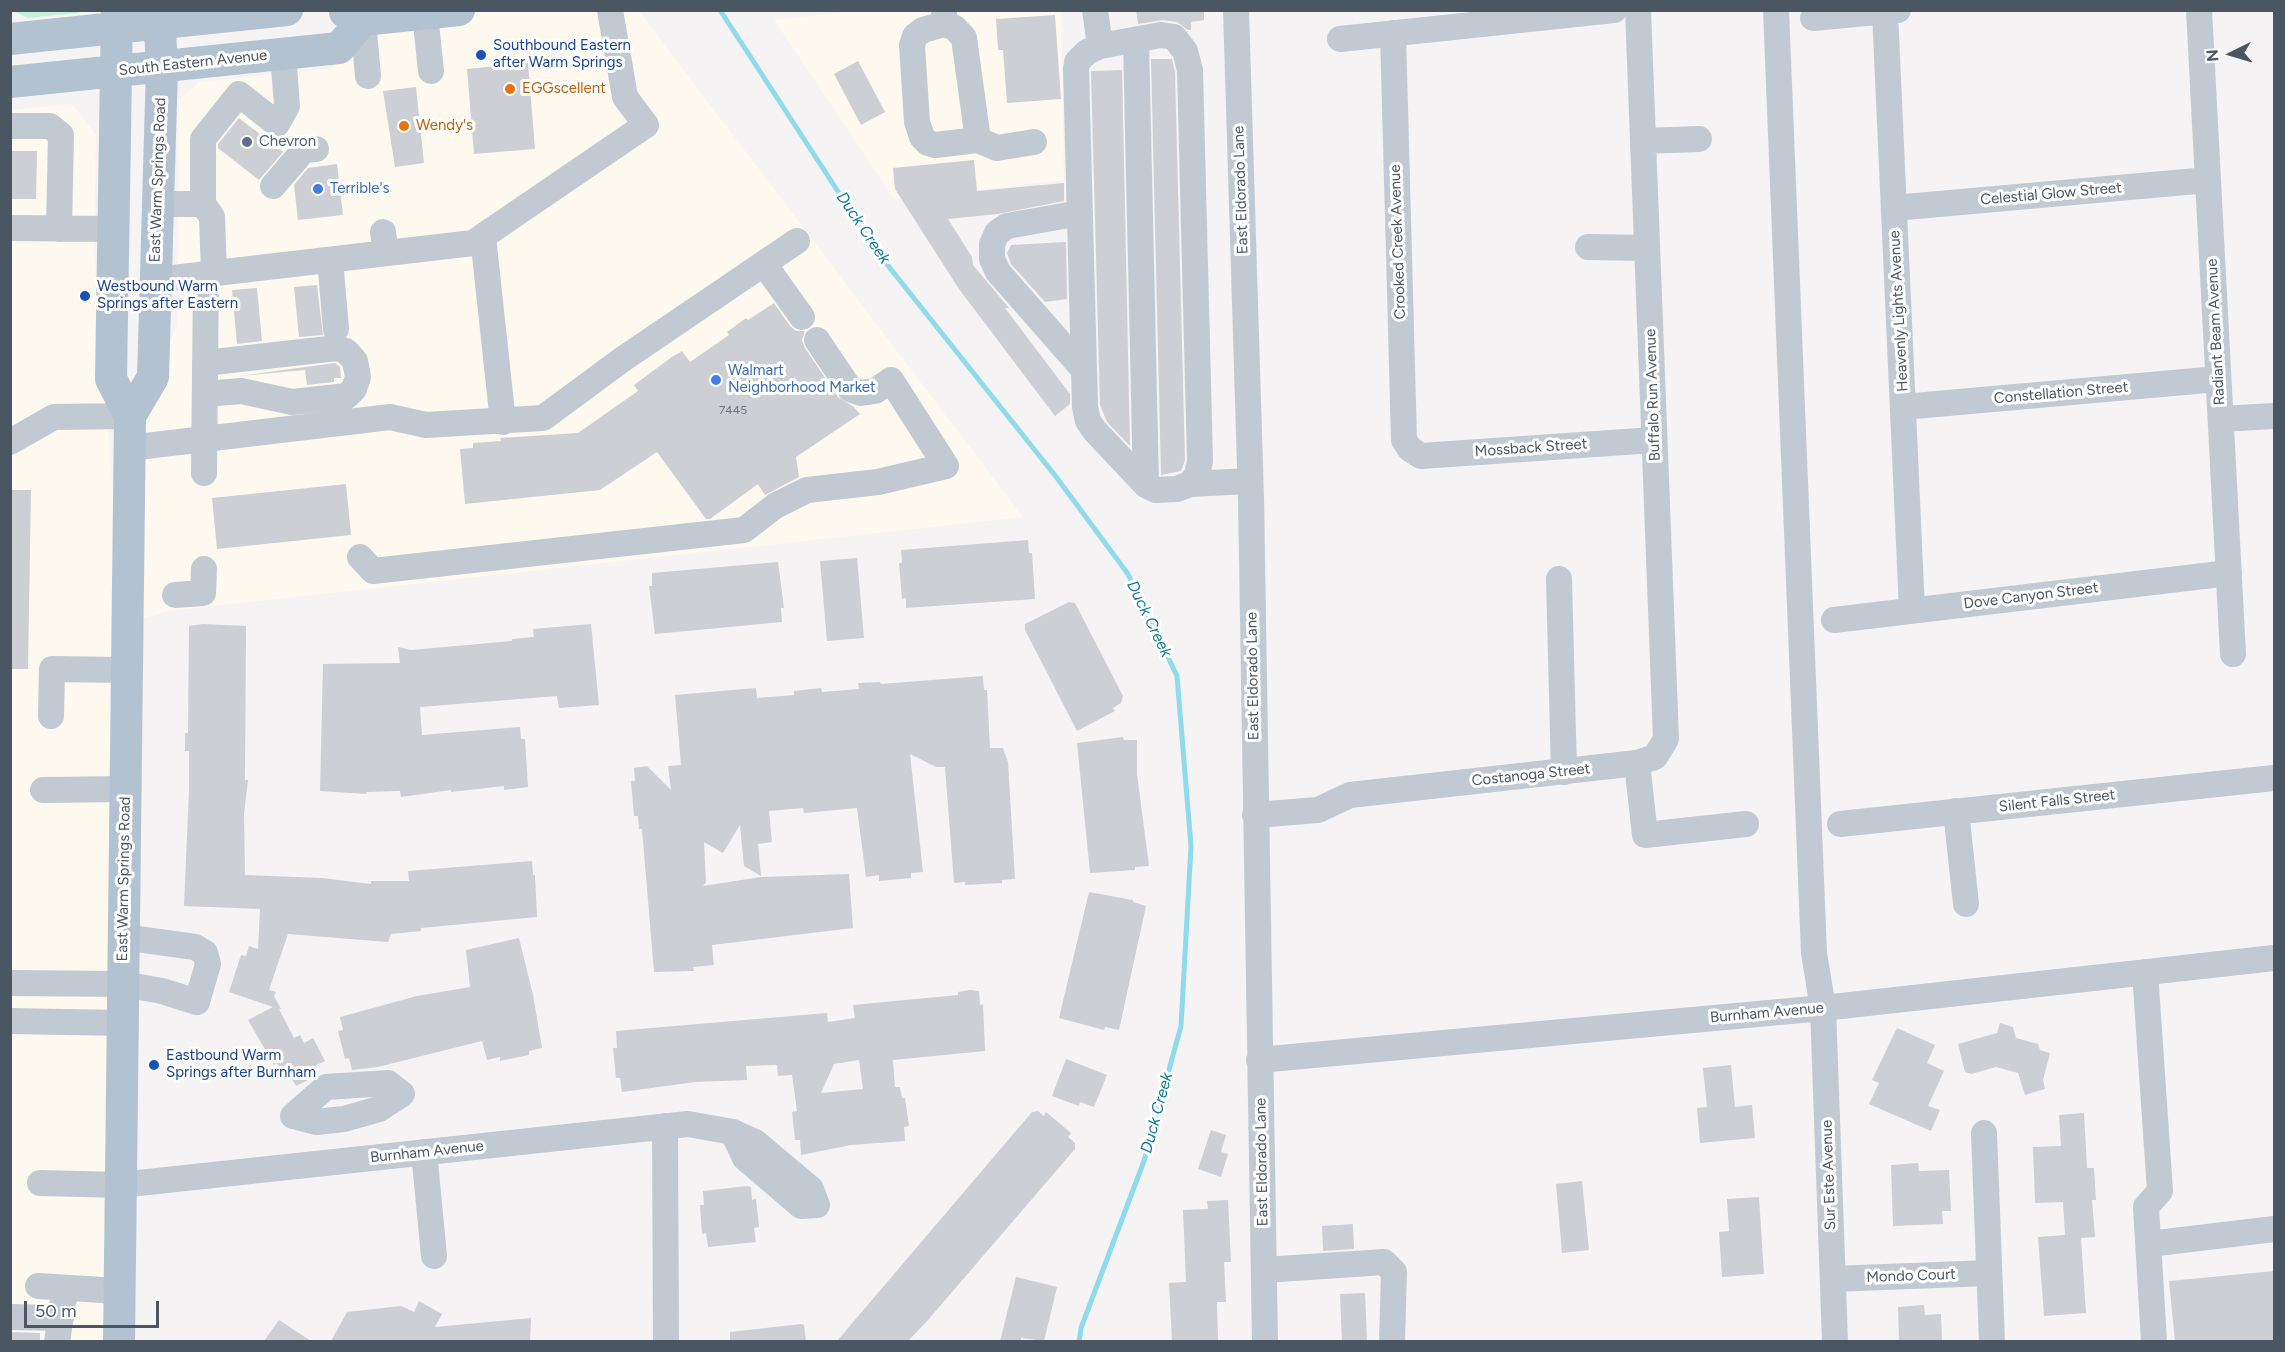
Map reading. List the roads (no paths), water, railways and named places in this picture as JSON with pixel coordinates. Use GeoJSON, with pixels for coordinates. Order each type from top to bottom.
{"type":"FeatureCollection","features":[{"type":"Feature","properties":{"kind":"main road"},"geometry":{"type":"LineString","coordinates":[[10,39],[117,19],[285,11]]}},
{"type":"Feature","properties":{"kind":"main road"},"geometry":{"type":"LineString","coordinates":[[353,15],[444,12]]}},
{"type":"Feature","properties":{"kind":"main road","name":"South Eastern Avenue"},"geometry":{"type":"LineString","coordinates":[[10,82],[339,48],[353,15]]}},
{"type":"Feature","properties":{"kind":"main road","name":"East Warm Springs Road"},"geometry":{"type":"LineString","coordinates":[[119,1341],[129,448],[130,416],[153,377],[162,67],[160,17]]}},
{"type":"Feature","properties":{"kind":"main road","name":"East Warm Springs Road"},"geometry":{"type":"LineString","coordinates":[[117,19],[111,380],[130,416]]}},
{"type":"Feature","properties":{"kind":"street"},"geometry":{"type":"LineString","coordinates":[[156,280],[330,260],[384,243],[438,237],[473,243],[646,125],[625,97],[610,10]]}},
{"type":"Feature","properties":{"kind":"street"},"geometry":{"type":"LineString","coordinates":[[1095,10],[1100,46]]}},
{"type":"Feature","properties":{"kind":"street","name":"East Eldorado Lane"},"geometry":{"type":"LineString","coordinates":[[1236,10],[1250,481],[1265,1341]]}},
{"type":"Feature","properties":{"kind":"street"},"geometry":{"type":"LineString","coordinates":[[1340,39],[1522,15],[1614,10]]}},
{"type":"Feature","properties":{"kind":"street","name":"Buffalo Run Avenue"},"geometry":{"type":"LineString","coordinates":[[1637,764],[1655,757],[1666,739],[1638,10]]}},
{"type":"Feature","properties":{"kind":"street","name":"Sur Este Avenue"},"geometry":{"type":"LineString","coordinates":[[1776,10],[1814,953],[1823,1008],[1835,1341]]}},
{"type":"Feature","properties":{"kind":"street","name":"Radiant Beam Avenue"},"geometry":{"type":"LineString","coordinates":[[2199,10],[2233,654]]}},
{"type":"Feature","properties":{"kind":"street"},"geometry":{"type":"LineString","coordinates":[[1813,18],[1892,11]]}},
{"type":"Feature","properties":{"kind":"street","name":"Heavenly Lights Avenue"},"geometry":{"type":"LineString","coordinates":[[1892,11],[1894,208],[1912,610]]}},
{"type":"Feature","properties":{"kind":"street"},"geometry":{"type":"LineString","coordinates":[[431,71],[444,12]]}},
{"type":"Feature","properties":{"kind":"street"},"geometry":{"type":"LineString","coordinates":[[353,15],[368,76]]}},
{"type":"Feature","properties":{"kind":"street"},"geometry":{"type":"LineString","coordinates":[[978,140],[964,38],[944,17],[915,36],[912,45],[917,122],[922,137],[928,143],[978,140],[997,148],[1034,142]]}},
{"type":"Feature","properties":{"kind":"street","name":"Crooked Creek Avenue"},"geometry":{"type":"LineString","coordinates":[[1393,33],[1404,440],[1410,449]]}},
{"type":"Feature","properties":{"kind":"street"},"geometry":{"type":"LineString","coordinates":[[1190,484],[1197,475],[1200,461],[1190,70],[1185,51],[1174,37],[1161,35],[1100,46],[1077,62],[1084,370],[1088,421],[1146,485],[1156,490],[1177,489],[1190,484],[1250,481]]}},
{"type":"Feature","properties":{"kind":"street"},"geometry":{"type":"LineString","coordinates":[[1136,40],[1146,485]]}},
{"type":"Feature","properties":{"kind":"street"},"geometry":{"type":"LineString","coordinates":[[277,124],[287,106],[283,54]]}},
{"type":"Feature","properties":{"kind":"street"},"geometry":{"type":"LineString","coordinates":[[204,473],[205,363],[212,217],[203,204],[203,140],[239,94],[310,150],[273,186]]}},
{"type":"Feature","properties":{"kind":"street"},"geometry":{"type":"LineString","coordinates":[[10,126],[50,126],[61,135],[59,229]]}},
{"type":"Feature","properties":{"kind":"street"},"geometry":{"type":"LineString","coordinates":[[1643,141],[1699,139]]}},
{"type":"Feature","properties":{"kind":"street","name":"Celestial Glow Street"},"geometry":{"type":"LineString","coordinates":[[1894,208],[2208,180]]}},
{"type":"Feature","properties":{"kind":"street"},"geometry":{"type":"LineString","coordinates":[[158,204],[203,204]]}},
{"type":"Feature","properties":{"kind":"street"},"geometry":{"type":"LineString","coordinates":[[1080,213],[1007,226],[997,233],[992,244],[992,260],[998,272],[1084,370]]}},
{"type":"Feature","properties":{"kind":"street"},"geometry":{"type":"LineString","coordinates":[[10,228],[113,229]]}},
{"type":"Feature","properties":{"kind":"street"},"geometry":{"type":"LineString","coordinates":[[483,237],[503,422]]}},
{"type":"Feature","properties":{"kind":"street"},"geometry":{"type":"LineString","coordinates":[[129,448],[390,417],[426,425],[543,418],[623,359],[797,242]]}},
{"type":"Feature","properties":{"kind":"street"},"geometry":{"type":"LineString","coordinates":[[1588,247],[1647,248]]}},
{"type":"Feature","properties":{"kind":"street"},"geometry":{"type":"LineString","coordinates":[[330,260],[336,329]]}},
{"type":"Feature","properties":{"kind":"street"},"geometry":{"type":"LineString","coordinates":[[764,264],[802,317]]}},
{"type":"Feature","properties":{"kind":"street"},"geometry":{"type":"LineString","coordinates":[[360,557],[373,571],[744,530],[775,506],[807,490],[878,482],[946,466],[891,380],[875,391],[861,393],[850,389],[817,340]]}},
{"type":"Feature","properties":{"kind":"street"},"geometry":{"type":"LineString","coordinates":[[205,363],[337,348],[346,351],[355,361],[358,377],[354,389],[347,396],[292,402],[241,391],[206,394]]}},
{"type":"Feature","properties":{"kind":"street","name":"Constellation Street"},"geometry":{"type":"LineString","coordinates":[[1903,407],[2218,379]]}},
{"type":"Feature","properties":{"kind":"street"},"geometry":{"type":"LineString","coordinates":[[10,442],[54,417],[130,416]]}},
{"type":"Feature","properties":{"kind":"street"},"geometry":{"type":"LineString","coordinates":[[2220,419],[2274,416]]}},
{"type":"Feature","properties":{"kind":"street","name":"Mossback Street"},"geometry":{"type":"LineString","coordinates":[[1410,449],[1421,456],[1654,440]]}},
{"type":"Feature","properties":{"kind":"street"},"geometry":{"type":"LineString","coordinates":[[175,595],[203,593],[204,569]]}},
{"type":"Feature","properties":{"kind":"street","name":"Dove Canyon Street"},"geometry":{"type":"LineString","coordinates":[[1834,620],[2229,573]]}},
{"type":"Feature","properties":{"kind":"street"},"geometry":{"type":"LineString","coordinates":[[1559,579],[1564,772]]}},
{"type":"Feature","properties":{"kind":"street"},"geometry":{"type":"LineString","coordinates":[[51,716],[52,669],[127,670]]}},
{"type":"Feature","properties":{"kind":"street"},"geometry":{"type":"LineString","coordinates":[[1637,764],[1645,835],[1746,824]]}},
{"type":"Feature","properties":{"kind":"street","name":"Costanoga Street"},"geometry":{"type":"LineString","coordinates":[[1255,815],[1318,810],[1350,795],[1637,764]]}},
{"type":"Feature","properties":{"kind":"street","name":"Silent Falls Street"},"geometry":{"type":"LineString","coordinates":[[1840,824],[2274,778]]}},
{"type":"Feature","properties":{"kind":"street"},"geometry":{"type":"LineString","coordinates":[[43,790],[125,789]]}},
{"type":"Feature","properties":{"kind":"street"},"geometry":{"type":"LineString","coordinates":[[1956,811],[1966,904]]}},
{"type":"Feature","properties":{"kind":"street"},"geometry":{"type":"LineString","coordinates":[[10,983],[123,984],[162,991],[197,1002],[208,964],[206,953],[195,947],[123,937]]}},
{"type":"Feature","properties":{"kind":"street","name":"Burnham Avenue"},"geometry":{"type":"LineString","coordinates":[[1259,1060],[1823,1008],[2274,958]]}},
{"type":"Feature","properties":{"kind":"street"},"geometry":{"type":"LineString","coordinates":[[2145,972],[2160,1191],[2146,1207],[2154,1341]]}},
{"type":"Feature","properties":{"kind":"street"},"geometry":{"type":"LineString","coordinates":[[10,1021],[122,1023]]}},
{"type":"Feature","properties":{"kind":"street"},"geometry":{"type":"LineString","coordinates":[[388,1083],[402,1094],[379,1109],[351,1116],[316,1122],[293,1116],[326,1087],[346,1086],[388,1083]]}},
{"type":"Feature","properties":{"kind":"street"},"geometry":{"type":"LineString","coordinates":[[346,1086],[351,1116]]}},
{"type":"Feature","properties":{"kind":"street","name":"Burnham Avenue"},"geometry":{"type":"LineString","coordinates":[[40,1183],[120,1185],[688,1124],[732,1132]]}},
{"type":"Feature","properties":{"kind":"street"},"geometry":{"type":"LineString","coordinates":[[665,1126],[666,1341]]}},
{"type":"Feature","properties":{"kind":"street"},"geometry":{"type":"LineString","coordinates":[[1984,1134],[1992,1341]]}},
{"type":"Feature","properties":{"kind":"street"},"geometry":{"type":"LineString","coordinates":[[424,1152],[434,1256]]}},
{"type":"Feature","properties":{"kind":"street"},"geometry":{"type":"LineString","coordinates":[[2149,1244],[2274,1228]]}},
{"type":"Feature","properties":{"kind":"street"},"geometry":{"type":"LineString","coordinates":[[1264,1270],[1384,1262],[1394,1272],[1392,1341]]}},
{"type":"Feature","properties":{"kind":"street","name":"Mondo Court"},"geometry":{"type":"LineString","coordinates":[[1833,1279],[1989,1273]]}},
{"type":"Feature","properties":{"kind":"street"},"geometry":{"type":"LineString","coordinates":[[38,1286],[119,1292]]}},
{"type":"Feature","properties":{"kind":"street"},"geometry":{"type":"LineString","coordinates":[[10,1317],[59,1330],[63,1301],[68,1289]]}},
{"type":"Feature","properties":{"kind":"waterway","name":"Duck Creek"},"geometry":{"type":"LineString","coordinates":[[720,10],[878,253],[1057,478],[1128,574],[1177,676],[1191,846],[1181,1026],[1144,1161],[1081,1328],[1079,1342]]}},
{"type":"Feature","properties":{"kind":"place","name":"Southbound Eastern after Warm Springs"},"geometry":{"type":"Point","coordinates":[481,55]}},
{"type":"Feature","properties":{"kind":"place","name":"EGGscellent"},"geometry":{"type":"Point","coordinates":[510,89]}},
{"type":"Feature","properties":{"kind":"place","name":"Wendy's"},"geometry":{"type":"Point","coordinates":[404,126]}},
{"type":"Feature","properties":{"kind":"place","name":"Chevron"},"geometry":{"type":"Point","coordinates":[247,142]}},
{"type":"Feature","properties":{"kind":"place","name":"Terrible's"},"geometry":{"type":"Point","coordinates":[318,189]}},
{"type":"Feature","properties":{"kind":"place","name":"Westbound Warm Springs after Eastern"},"geometry":{"type":"Point","coordinates":[85,296]}},
{"type":"Feature","properties":{"kind":"place","name":"Walmart Neighborhood Market"},"geometry":{"type":"Point","coordinates":[716,380]}},
{"type":"Feature","properties":{"kind":"place","name":"Eastbound Warm Springs after Burnham"},"geometry":{"type":"Point","coordinates":[154,1065]}}]}
